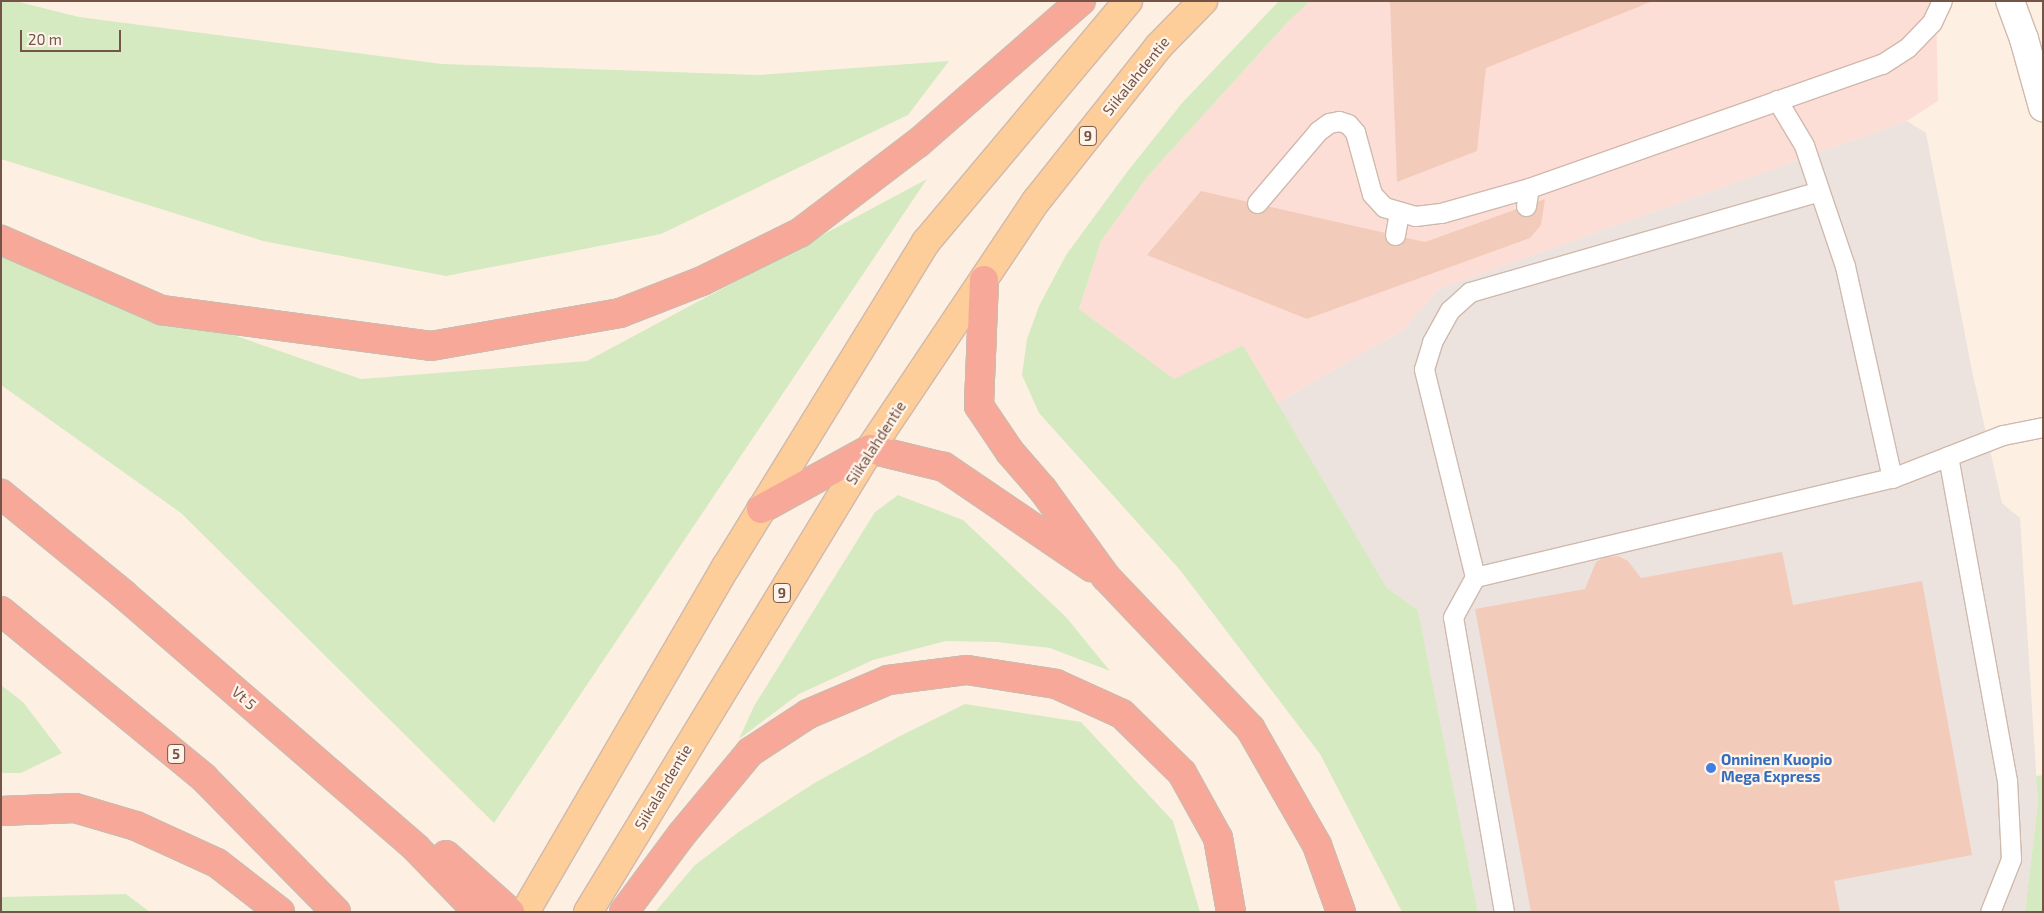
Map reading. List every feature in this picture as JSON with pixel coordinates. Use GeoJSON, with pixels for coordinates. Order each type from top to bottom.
{"type":"FeatureCollection","features":[{"type":"Feature","properties":{"kind":"highway"},"geometry":{"type":"LineString","coordinates":[[1,240],[161,310],[431,346],[620,314],[702,280],[801,232],[918,143],[1081,1]]}},
{"type":"Feature","properties":{"kind":"highway"},"geometry":{"type":"LineString","coordinates":[[984,280],[979,406],[1010,452],[1043,490],[1106,578],[1250,728],[1317,846],[1340,912]]}},
{"type":"Feature","properties":{"kind":"highway"},"geometry":{"type":"LineString","coordinates":[[761,509],[870,449],[944,467],[1106,578]]}},
{"type":"Feature","properties":{"kind":"highway","name":"Vt 5"},"geometry":{"type":"LineString","coordinates":[[1,494],[123,594],[271,722],[420,842]]}},
{"type":"Feature","properties":{"kind":"highway","name":"5"},"geometry":{"type":"LineString","coordinates":[[1,611],[204,778],[336,912]]}},
{"type":"Feature","properties":{"kind":"highway"},"geometry":{"type":"LineString","coordinates":[[624,912],[682,834],[750,752],[808,714],[888,680],[967,670],[1056,684],[1122,714],[1182,773],[1218,838],[1231,912]]}},
{"type":"Feature","properties":{"kind":"highway"},"geometry":{"type":"LineString","coordinates":[[1,812],[75,808],[136,826],[217,863],[280,912]]}},
{"type":"Feature","properties":{"kind":"highway"},"geometry":{"type":"LineString","coordinates":[[420,842],[478,912]]}},
{"type":"Feature","properties":{"kind":"highway"},"geometry":{"type":"LineString","coordinates":[[420,842],[510,912]]}},
{"type":"Feature","properties":{"kind":"main road"},"geometry":{"type":"LineString","coordinates":[[524,912],[761,509],[926,242],[1128,1]]}},
{"type":"Feature","properties":{"kind":"main road","name":"Siikalahdentie"},"geometry":{"type":"LineString","coordinates":[[588,912],[870,449],[984,280],[1049,185],[1159,46],[1203,1]]}},
{"type":"Feature","properties":{"kind":"main road"},"geometry":{"type":"LineString","coordinates":[[2010,1],[2024,39],[2043,107]]}},
{"type":"Feature","properties":{"kind":"lane"},"geometry":{"type":"LineString","coordinates":[[1256,203],[1318,131],[1329,123],[1339,121],[1348,124],[1355,132],[1372,194],[1384,207],[1414,216],[1441,213],[1527,197],[1777,100],[1882,64],[1914,41],[1932,22],[1942,1]]}},
{"type":"Feature","properties":{"kind":"lane"},"geometry":{"type":"LineString","coordinates":[[1777,100],[1804,145],[1845,266],[1892,478]]}},
{"type":"Feature","properties":{"kind":"lane"},"geometry":{"type":"LineString","coordinates":[[1504,912],[1453,617],[1475,577],[1424,369],[1432,342],[1450,310],[1470,292],[1820,191]]}},
{"type":"Feature","properties":{"kind":"lane"},"geometry":{"type":"LineString","coordinates":[[1395,235],[1399,212]]}},
{"type":"Feature","properties":{"kind":"lane"},"geometry":{"type":"LineString","coordinates":[[1475,577],[1892,478],[2003,435],[2043,427]]}},
{"type":"Feature","properties":{"kind":"lane"},"geometry":{"type":"LineString","coordinates":[[1948,456],[2006,780],[2011,859],[1990,912]]}},
{"type":"Feature","properties":{"kind":"shaded area"},"geometry":{"type":"Polygon","coordinates":[[[1310,1],[1936,1],[1938,101],[1907,121],[1438,289],[1404,329],[1277,403],[1243,345],[1174,380],[1079,309],[1101,241],[1148,176],[1287,23],[1310,1]]]}},
{"type":"Feature","properties":{"kind":"shaded area"},"geometry":{"type":"Polygon","coordinates":[[[1907,121],[1926,133],[1972,371],[2002,503],[2020,518],[2038,802],[2025,912],[1478,912],[1418,610],[1387,588],[1277,403],[1404,329],[1438,289],[1907,121]]]}},
{"type":"Feature","properties":{"kind":"green space"},"geometry":{"type":"Polygon","coordinates":[[[1,1],[15,1],[79,17],[442,64],[759,75],[949,61],[908,115],[661,234],[446,276],[263,241],[1,159],[1,1]]]}},
{"type":"Feature","properties":{"kind":"green space"},"geometry":{"type":"Polygon","coordinates":[[[1279,1],[1310,1],[1287,23],[1148,176],[1101,241],[1079,309],[1174,379],[1243,345],[1387,588],[1418,610],[1478,912],[1402,912],[1320,754],[1180,570],[1039,413],[1022,375],[1027,339],[1039,306],[1066,255],[1127,172],[1182,103],[1279,1]]]}},
{"type":"Feature","properties":{"kind":"green space"},"geometry":{"type":"Polygon","coordinates":[[[927,179],[494,823],[181,513],[1,385],[1,255],[361,379],[587,361],[927,179]]]}},
{"type":"Feature","properties":{"kind":"green space"},"geometry":{"type":"Polygon","coordinates":[[[898,495],[963,520],[1066,617],[1110,671],[1050,648],[997,642],[946,641],[873,660],[799,694],[739,739],[754,706],[875,512],[898,495]]]}},
{"type":"Feature","properties":{"kind":"green space"},"geometry":{"type":"Polygon","coordinates":[[[1,685],[23,702],[62,753],[21,773],[1,773],[1,685]]]}},
{"type":"Feature","properties":{"kind":"green space"},"geometry":{"type":"Polygon","coordinates":[[[965,704],[1081,722],[1173,821],[1200,912],[655,912],[695,865],[740,831],[816,782],[900,736],[965,704]]]}},
{"type":"Feature","properties":{"kind":"green space"},"geometry":{"type":"Polygon","coordinates":[[[2043,775],[2043,912],[2025,912],[2038,802],[2036,776],[2043,775]]]}},
{"type":"Feature","properties":{"kind":"green space"},"geometry":{"type":"Polygon","coordinates":[[[126,894],[150,912],[1,912],[1,897],[126,894]]]}},
{"type":"Feature","properties":{"kind":"building"},"geometry":{"type":"Polygon","coordinates":[[[1390,1],[1653,1],[1486,68],[1477,151],[1397,182],[1390,1]]]}},
{"type":"Feature","properties":{"kind":"building"},"geometry":{"type":"Polygon","coordinates":[[[1201,191],[1425,242],[1545,199],[1541,225],[1530,238],[1307,319],[1147,255],[1201,191]]]}},
{"type":"Feature","properties":{"kind":"building"},"geometry":{"type":"Polygon","coordinates":[[[1782,552],[1793,605],[1922,581],[1972,855],[1834,881],[1840,912],[1531,912],[1475,609],[1585,589],[1596,562],[1605,557],[1618,556],[1628,561],[1641,578],[1782,552]]]}},
{"type":"Feature","properties":{"kind":"place","name":"Onninen Kuopio Mega Express"},"geometry":{"type":"Point","coordinates":[1711,768]}}]}
